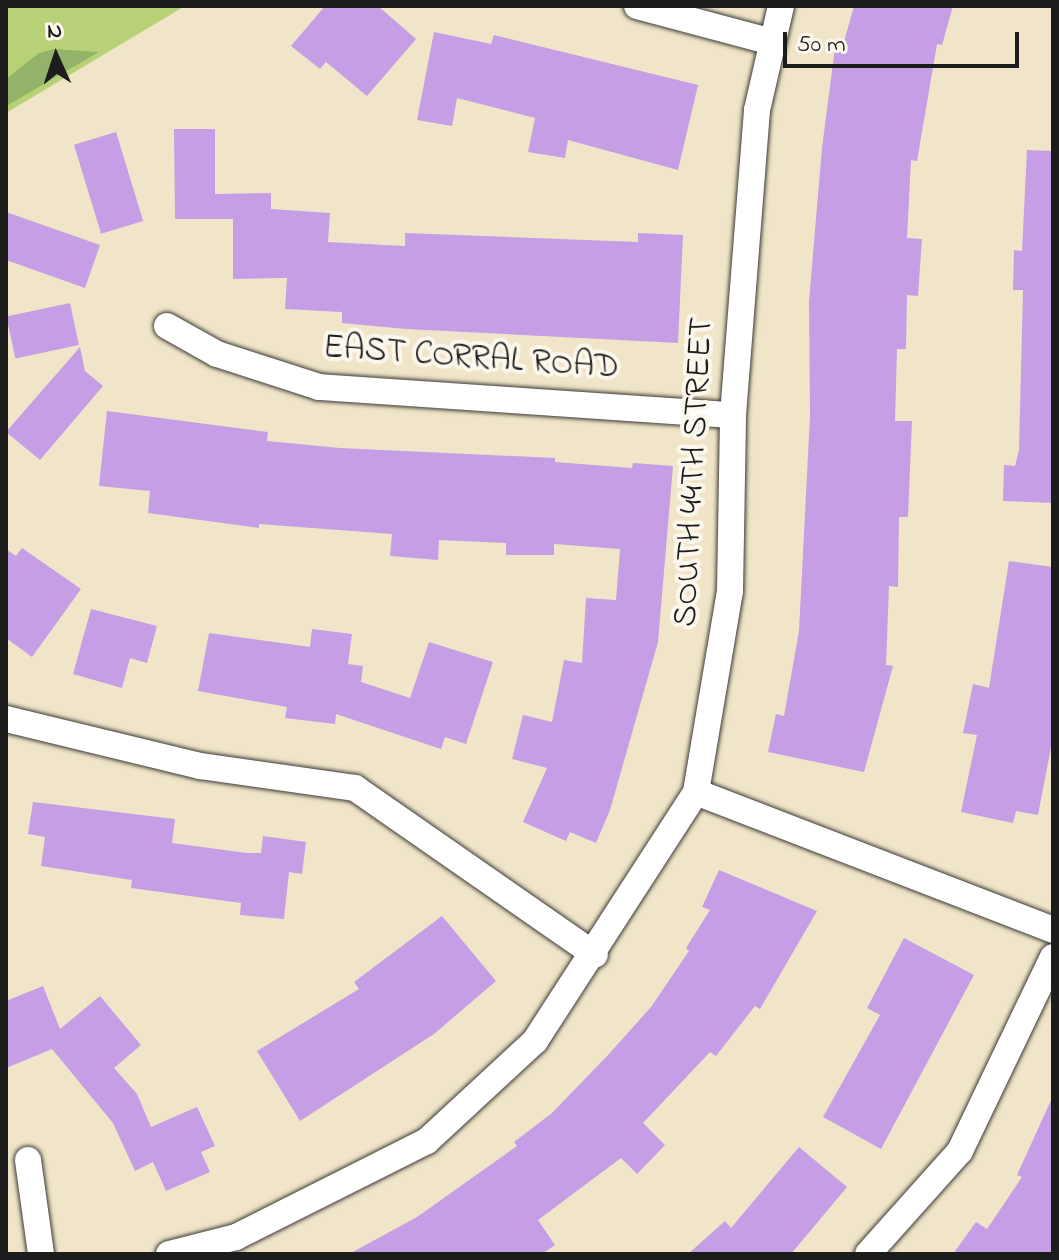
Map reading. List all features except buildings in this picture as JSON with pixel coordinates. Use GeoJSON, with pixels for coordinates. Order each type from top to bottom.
{"type":"FeatureCollection","features":[{"type":"Feature","properties":{"kind":"street"},"geometry":{"type":"LineString","coordinates":[[637,6],[772,42]]}},
{"type":"Feature","properties":{"kind":"street","name":"SOUTH 44TH STREET"},"geometry":{"type":"LineString","coordinates":[[169,1254],[239,1246],[427,1141],[535,1041],[595,955],[696,792],[730,591],[733,415],[757,110],[781,6]]}},
{"type":"Feature","properties":{"kind":"street","name":"EAST CORRAL ROAD"},"geometry":{"type":"LineString","coordinates":[[167,326],[217,354],[319,387],[733,415]]}},
{"type":"Feature","properties":{"kind":"street"},"geometry":{"type":"LineString","coordinates":[[6,719],[200,766],[355,788],[595,955]]}},
{"type":"Feature","properties":{"kind":"street"},"geometry":{"type":"LineString","coordinates":[[696,792],[1053,930]]}},
{"type":"Feature","properties":{"kind":"street"},"geometry":{"type":"LineString","coordinates":[[868,1254],[960,1151],[1053,957]]}},
{"type":"Feature","properties":{"kind":"street"},"geometry":{"type":"LineString","coordinates":[[28,1160],[41,1254]]}},
{"type":"Feature","properties":{"kind":"green space"},"geometry":{"type":"Polygon","coordinates":[[[6,6],[185,6],[6,113],[6,6]]]}},
{"type":"Feature","properties":{"kind":"green space"},"geometry":{"type":"Polygon","coordinates":[[[54,49],[99,52],[6,106],[6,79],[39,53],[54,49]]]}}]}
